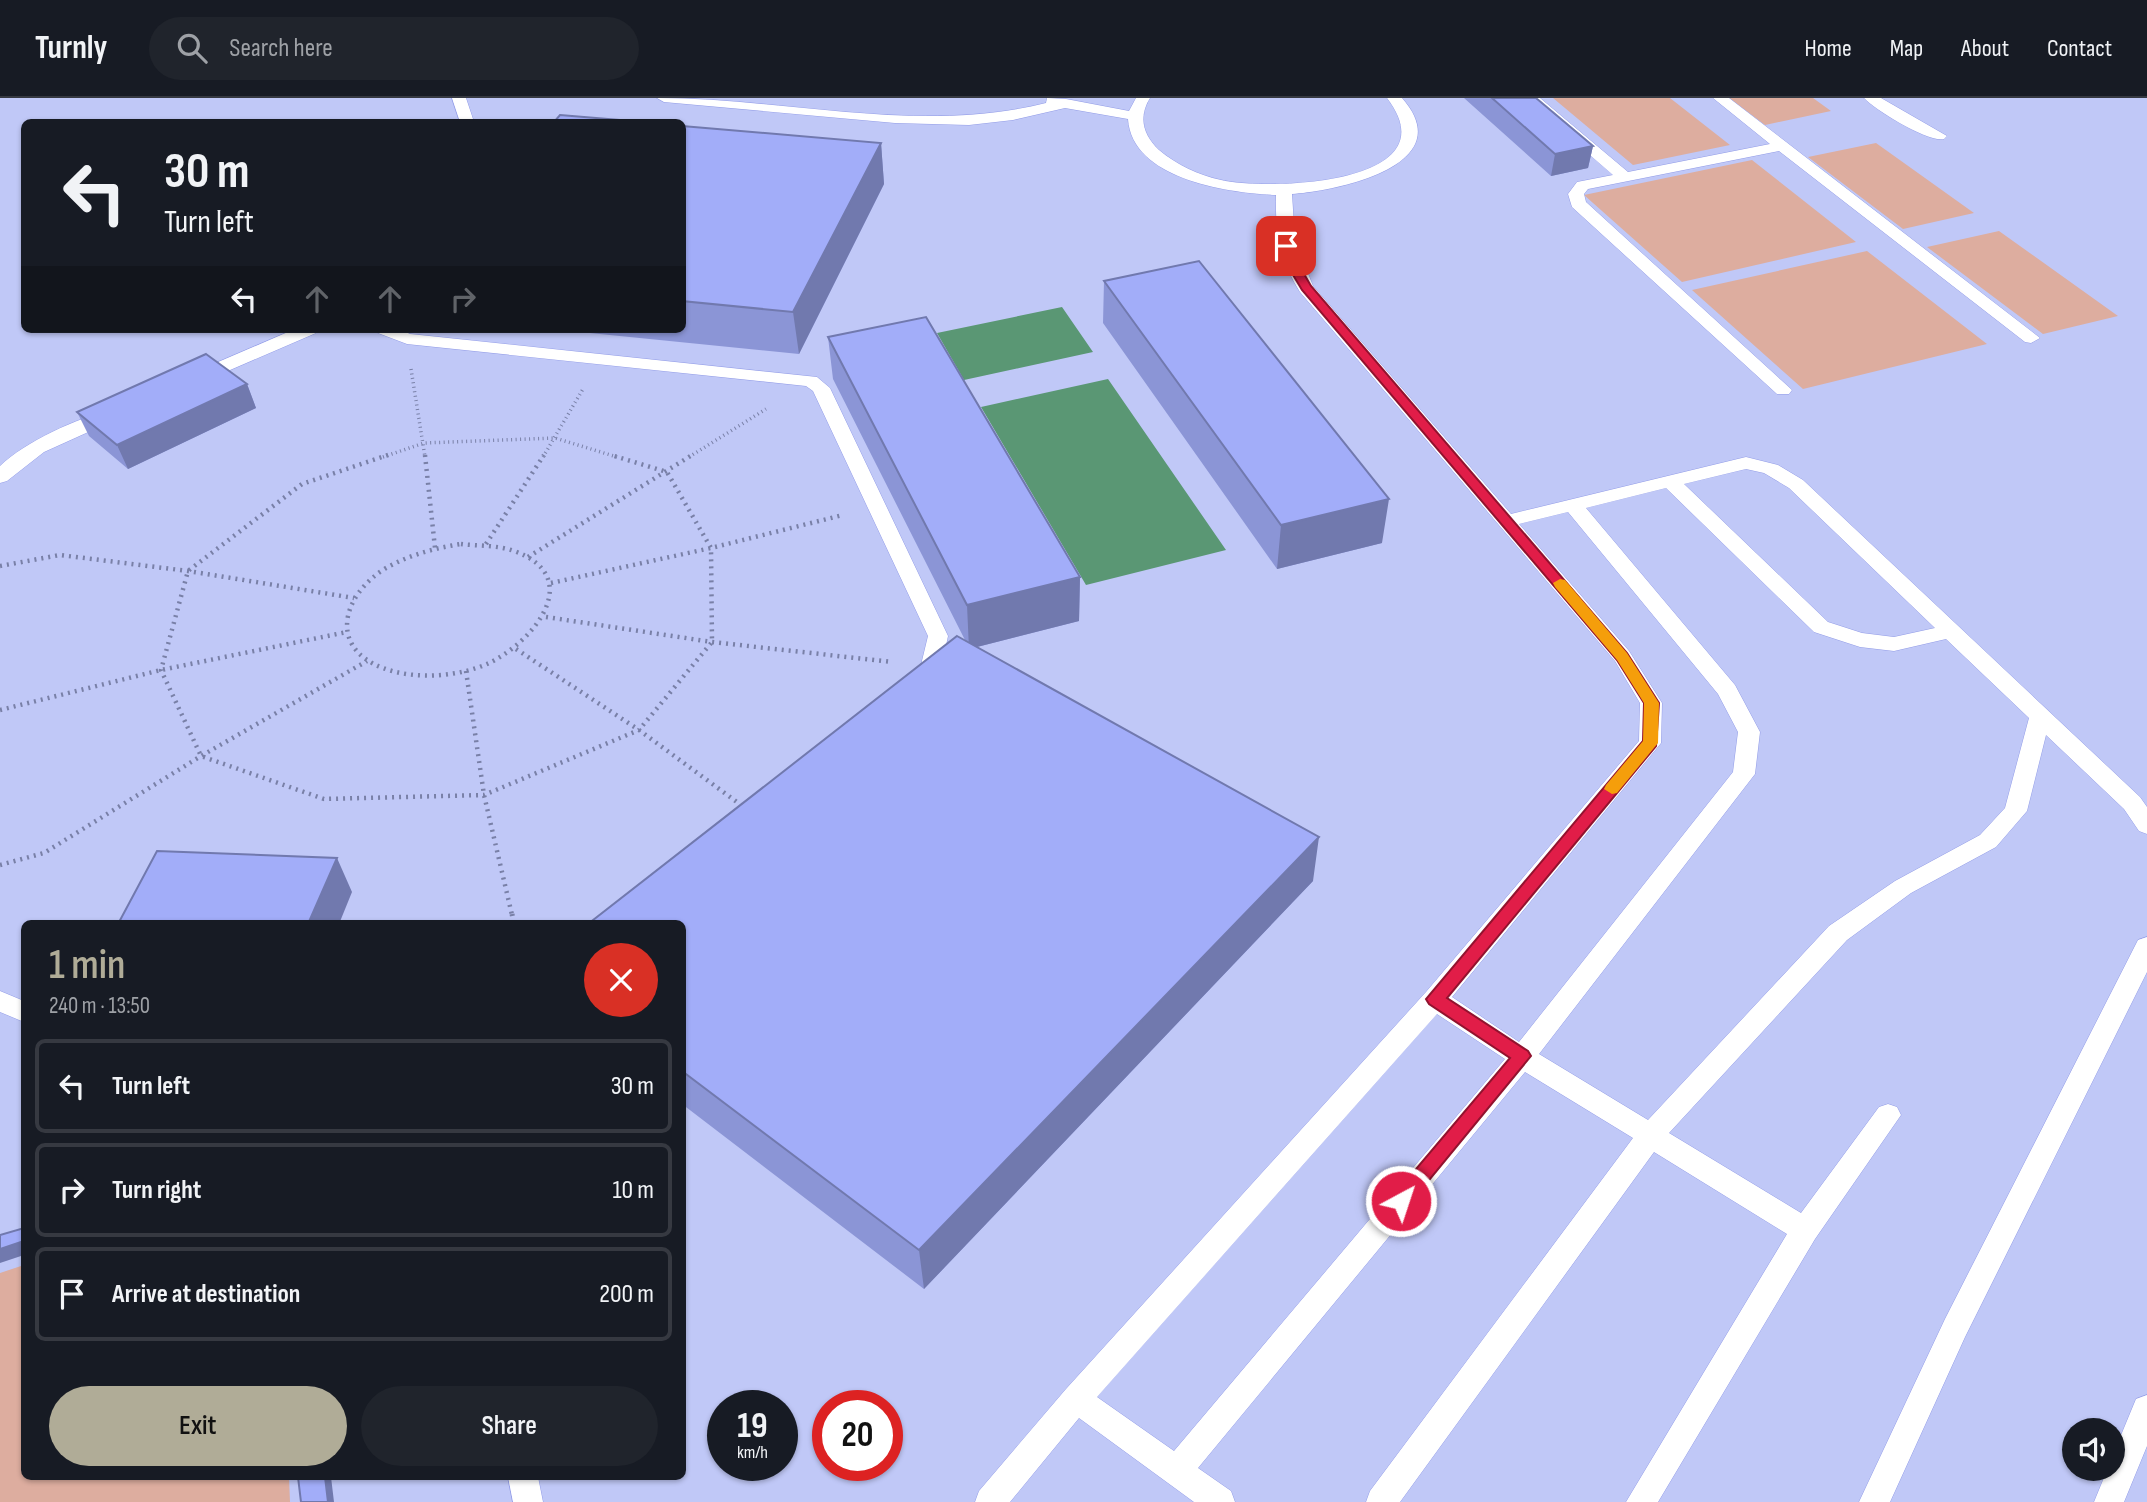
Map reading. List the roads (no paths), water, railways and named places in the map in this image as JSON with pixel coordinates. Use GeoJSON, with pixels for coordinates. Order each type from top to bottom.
{"type":"FeatureCollection","features":[{"type":"Feature","properties":{"kind":"lane"},"geometry":{"type":"LineString","coordinates":[[459,98],[466,119]]}},
{"type":"Feature","properties":{"kind":"lane"},"geometry":{"type":"LineString","coordinates":[[664,98],[895,119],[969,121],[1013,116],[1066,103]]}},
{"type":"Feature","properties":{"kind":"lane"},"geometry":{"type":"LineString","coordinates":[[1023,98],[1135,116]]}},
{"type":"Feature","properties":{"kind":"lane"},"geometry":{"type":"LineString","coordinates":[[1143,98],[1135,116],[1136,128],[1152,152],[1184,172],[1231,186],[1284,190],[1335,185],[1377,171],[1392,161],[1403,150],[1409,138],[1410,126],[1407,114],[1394,98]]}},
{"type":"Feature","properties":{"kind":"lane"},"geometry":{"type":"LineString","coordinates":[[1531,98],[1624,176]]}},
{"type":"Feature","properties":{"kind":"lane"},"geometry":{"type":"LineString","coordinates":[[1720,98],[2031,338]]}},
{"type":"Feature","properties":{"kind":"lane"},"geometry":{"type":"LineString","coordinates":[[1871,98],[1939,136]]}},
{"type":"Feature","properties":{"kind":"lane"},"geometry":{"type":"LineString","coordinates":[[1783,146],[1583,185],[1576,194],[1578,204],[1783,390]]}},
{"type":"Feature","properties":{"kind":"lane"},"geometry":{"type":"LineString","coordinates":[[990,1502],[1076,1399],[1435,999],[1650,743],[1651,703],[1622,656],[1306,288],[1290,260],[1283,232],[1284,190]]}},
{"type":"Feature","properties":{"kind":"lane"},"geometry":{"type":"LineString","coordinates":[[174,388],[301,333]]}},
{"type":"Feature","properties":{"kind":"lane"},"geometry":{"type":"LineString","coordinates":[[392,333],[407,340],[811,381],[821,388],[938,636],[931,666],[912,694]]}},
{"type":"Feature","properties":{"kind":"lane"},"geometry":{"type":"LineString","coordinates":[[0,477],[13,462],[38,448],[124,409]]}},
{"type":"Feature","properties":{"kind":"lane"},"geometry":{"type":"LineString","coordinates":[[1506,521],[1746,463],[1771,469],[1796,484],[2132,803],[2147,825]]}},
{"type":"Feature","properties":{"kind":"lane"},"geometry":{"type":"LineString","coordinates":[[1670,481],[1821,627],[1860,640],[1894,644],[1950,631]]}},
{"type":"Feature","properties":{"kind":"lane"},"geometry":{"type":"LineString","coordinates":[[1176,1471],[1522,1056],[1744,774],[1749,732],[1727,690],[1573,505]]}},
{"type":"Feature","properties":{"kind":"lane"},"geometry":{"type":"LineString","coordinates":[[1381,1502],[1650,1136],[1838,933],[1903,887],[1988,841],[2016,811],[2040,716]]}},
{"type":"Feature","properties":{"kind":"lane"},"geometry":{"type":"LineString","coordinates":[[1874,1502],[1955,1328],[2147,947]]}},
{"type":"Feature","properties":{"kind":"lane"},"geometry":{"type":"LineString","coordinates":[[1435,999],[1650,1136],[1805,1230]]}},
{"type":"Feature","properties":{"kind":"lane"},"geometry":{"type":"LineString","coordinates":[[0,1001],[21,1011]]}},
{"type":"Feature","properties":{"kind":"lane"},"geometry":{"type":"LineString","coordinates":[[1641,1502],[1805,1230],[1888,1115]]}},
{"type":"Feature","properties":{"kind":"lane"},"geometry":{"type":"LineString","coordinates":[[1076,1399],[1220,1502]]}},
{"type":"Feature","properties":{"kind":"lane"},"geometry":{"type":"LineString","coordinates":[[2109,1502],[2147,1409]]}},
{"type":"Feature","properties":{"kind":"lane"},"geometry":{"type":"LineString","coordinates":[[524,1480],[528,1502]]}}]}
